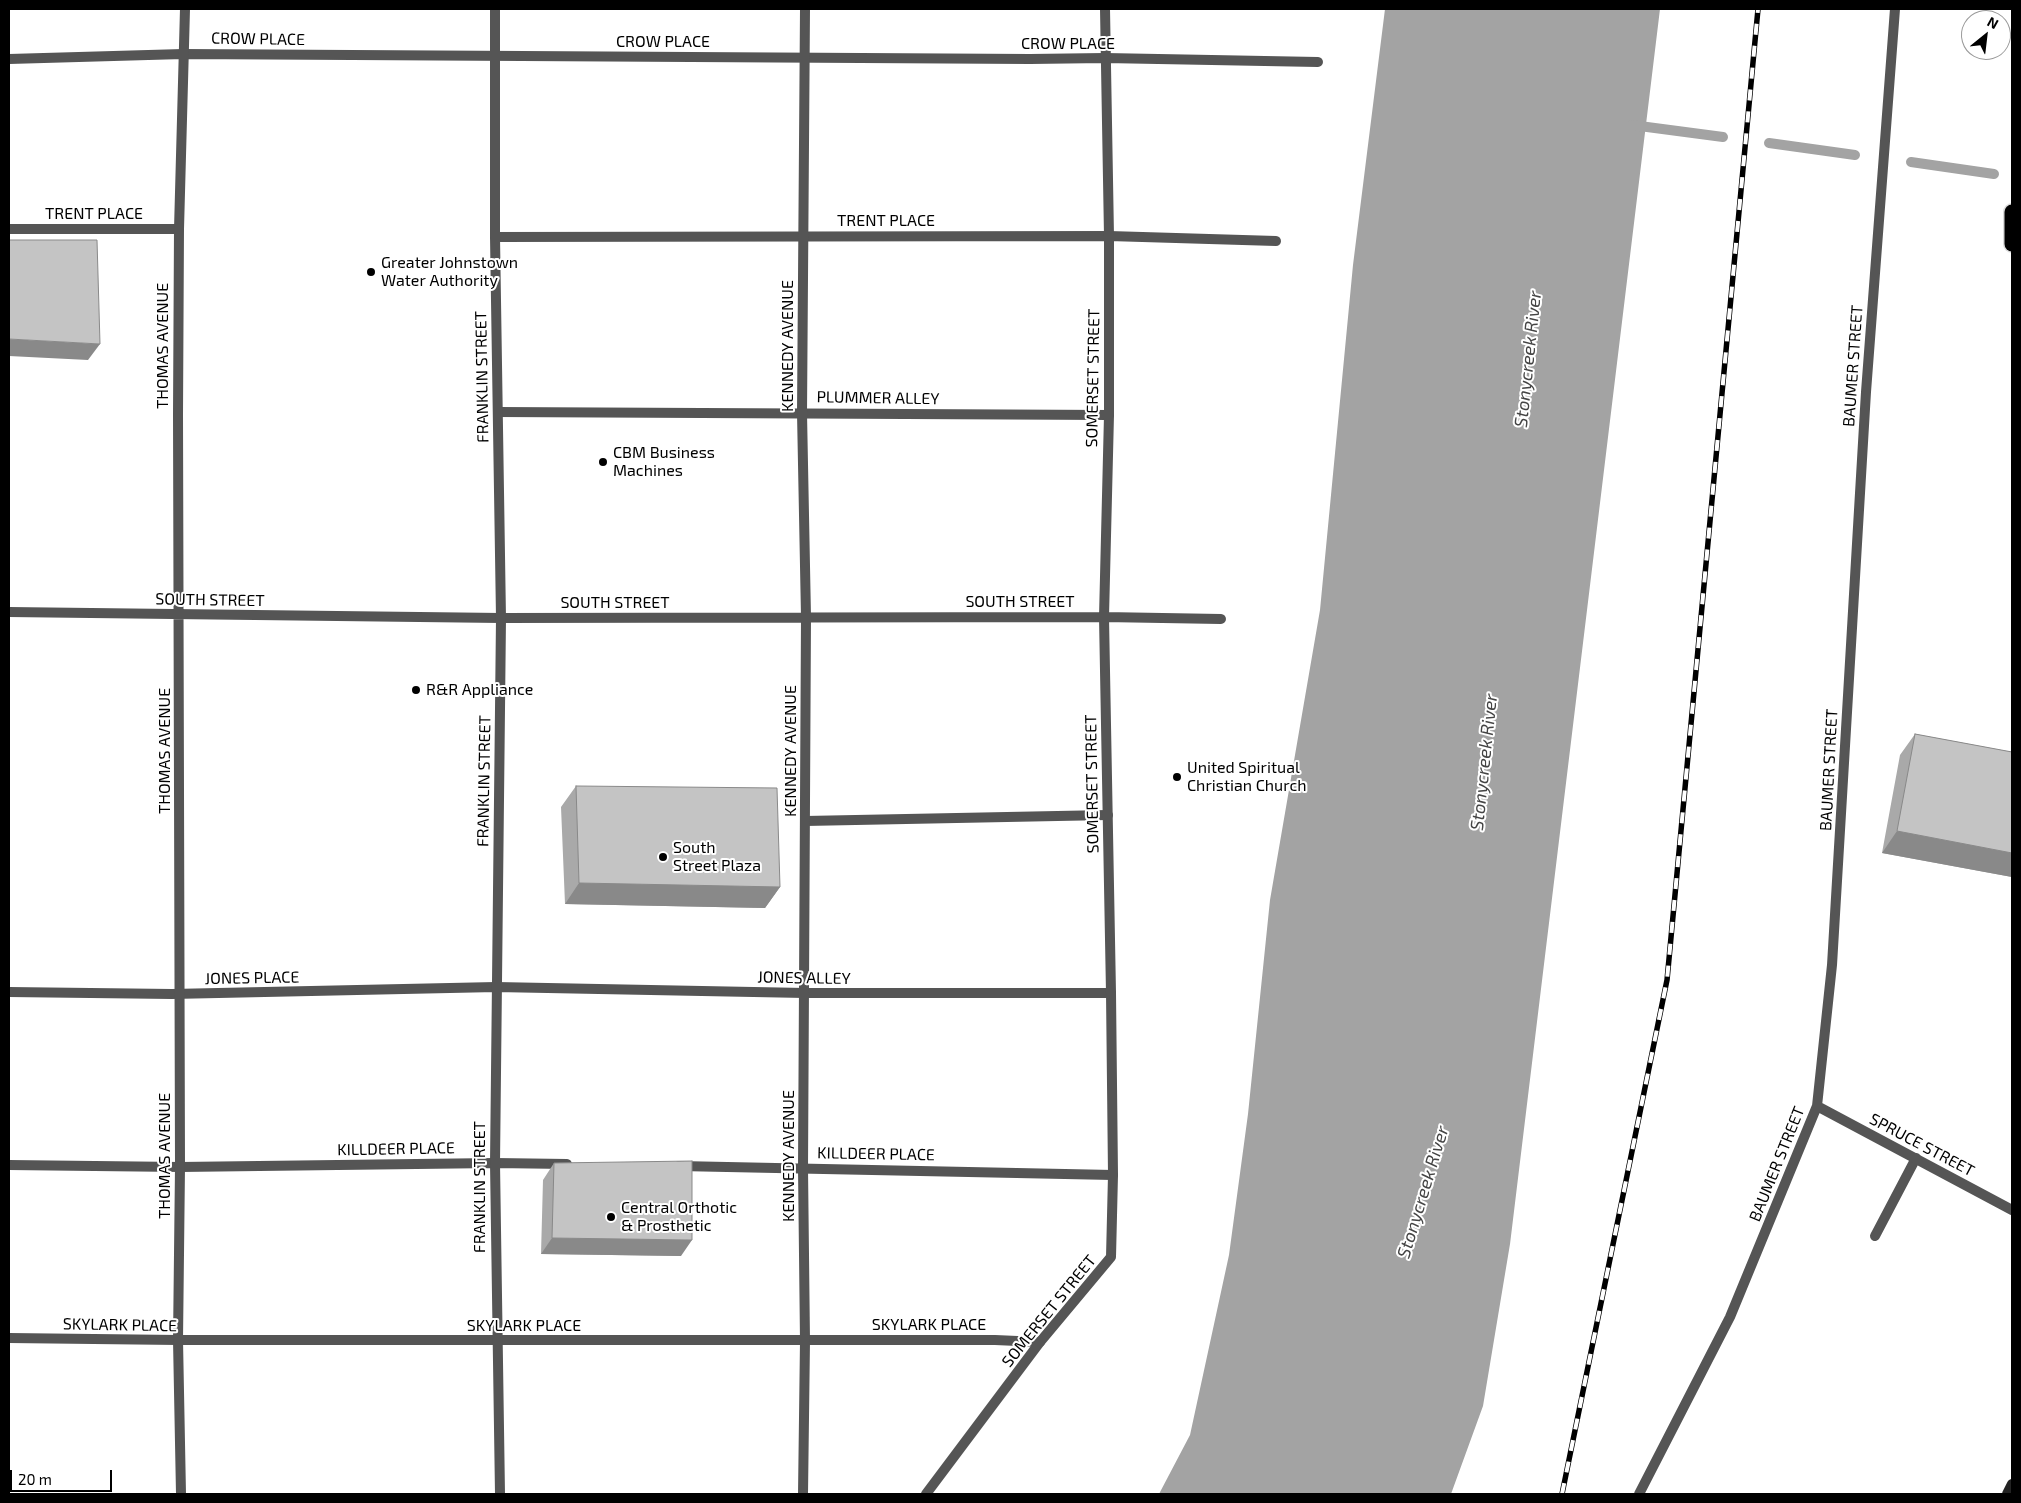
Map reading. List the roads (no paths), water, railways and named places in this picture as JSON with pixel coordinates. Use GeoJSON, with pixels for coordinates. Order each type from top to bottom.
{"type":"FeatureCollection","features":[{"type":"Feature","properties":{"kind":"highway"},"geometry":{"type":"LineString","coordinates":[[2012,212],[2012,244]]}},
{"type":"Feature","properties":{"kind":"main road"},"geometry":{"type":"LineString","coordinates":[[2007,1494],[2012,1484]]}},
{"type":"Feature","properties":{"kind":"street","name":"THOMAS AVENUE"},"geometry":{"type":"LineString","coordinates":[[181,1494],[178,1340],[180,994],[178,424],[179,229],[185,9]]}},
{"type":"Feature","properties":{"kind":"street","name":"FRANKLIN STREET"},"geometry":{"type":"LineString","coordinates":[[495,9],[495,238],[501,618],[494,1163],[500,1494]]}},
{"type":"Feature","properties":{"kind":"street","name":"KENNEDY AVENUE"},"geometry":{"type":"LineString","coordinates":[[803,1494],[806,617],[802,412],[805,9]]}},
{"type":"Feature","properties":{"kind":"street","name":"SOMERSET STREET"},"geometry":{"type":"LineString","coordinates":[[926,1494],[1040,1342],[1111,1257],[1113,1174],[1104,617],[1109,415],[1110,236],[1104,9]]}},
{"type":"Feature","properties":{"kind":"street","name":"BAUMER STREET"},"geometry":{"type":"LineString","coordinates":[[1638,1494],[1730,1316],[1817,1106],[1832,965],[1866,392],[1895,9]]}},
{"type":"Feature","properties":{"kind":"street","name":"CROW PLACE"},"geometry":{"type":"LineString","coordinates":[[9,59],[183,54],[1030,60],[1105,58],[1318,62]]}},
{"type":"Feature","properties":{"kind":"street","name":"TRENT PLACE"},"geometry":{"type":"LineString","coordinates":[[9,229],[179,229]]}},
{"type":"Feature","properties":{"kind":"street","name":"TRENT PLACE"},"geometry":{"type":"LineString","coordinates":[[495,238],[1110,236],[1276,241]]}},
{"type":"Feature","properties":{"kind":"street","name":"PLUMMER ALLEY"},"geometry":{"type":"LineString","coordinates":[[498,412],[1109,415]]}},
{"type":"Feature","properties":{"kind":"street","name":"SOUTH STREET"},"geometry":{"type":"LineString","coordinates":[[9,612],[501,618],[1104,617],[1220,619]]}},
{"type":"Feature","properties":{"kind":"street"},"geometry":{"type":"LineString","coordinates":[[805,821],[1108,815]]}},
{"type":"Feature","properties":{"kind":"street","name":"JONES PLACE"},"geometry":{"type":"LineString","coordinates":[[9,992],[180,994],[496,987]]}},
{"type":"Feature","properties":{"kind":"street","name":"JONES ALLEY"},"geometry":{"type":"LineString","coordinates":[[496,987],[805,993],[1111,993]]}},
{"type":"Feature","properties":{"kind":"street","name":"SPRUCE STREET"},"geometry":{"type":"LineString","coordinates":[[1817,1106],[2012,1210]]}},
{"type":"Feature","properties":{"kind":"street"},"geometry":{"type":"LineString","coordinates":[[1875,1236],[1916,1158]]}},
{"type":"Feature","properties":{"kind":"street","name":"KILLDEER PLACE"},"geometry":{"type":"LineString","coordinates":[[9,1166],[574,1164]]}},
{"type":"Feature","properties":{"kind":"street","name":"KILLDEER PLACE"},"geometry":{"type":"LineString","coordinates":[[664,1166],[1113,1174]]}},
{"type":"Feature","properties":{"kind":"street","name":"SKYLARK PLACE"},"geometry":{"type":"LineString","coordinates":[[9,1338],[497,1341],[995,1340],[1040,1342]]}},
{"type":"Feature","properties":{"kind":"water","name":"Stonycreek River"},"geometry":{"type":"Polygon","coordinates":[[[1385,9],[1660,9],[1510,1244],[1483,1406],[1451,1494],[1159,1494],[1190,1435],[1229,1255],[1248,1114],[1270,900],[1320,610],[1353,265],[1385,9]]]}},
{"type":"Feature","properties":{"kind":"waterway"},"geometry":{"type":"LineString","coordinates":[[1632,125],[1723,137]]}},
{"type":"Feature","properties":{"kind":"waterway"},"geometry":{"type":"LineString","coordinates":[[1769,143],[1855,155]]}},
{"type":"Feature","properties":{"kind":"waterway"},"geometry":{"type":"LineString","coordinates":[[1911,162],[1994,174]]}},
{"type":"Feature","properties":{"kind":"railway"},"geometry":{"type":"LineString","coordinates":[[1562,1494],[1667,980],[1758,9]]}},
{"type":"Feature","properties":{"kind":"place","name":"Greater Johnstown Water Authority"},"geometry":{"type":"Point","coordinates":[371,272]}},
{"type":"Feature","properties":{"kind":"place","name":"CBM Business Machines"},"geometry":{"type":"Point","coordinates":[603,462]}},
{"type":"Feature","properties":{"kind":"place","name":"R&R Appliance"},"geometry":{"type":"Point","coordinates":[416,690]}},
{"type":"Feature","properties":{"kind":"place","name":"United Spiritual Christian Church"},"geometry":{"type":"Point","coordinates":[1177,777]}},
{"type":"Feature","properties":{"kind":"place","name":"South Street Plaza"},"geometry":{"type":"Point","coordinates":[663,857]}},
{"type":"Feature","properties":{"kind":"place","name":"Central Orthotic & Prosthetic"},"geometry":{"type":"Point","coordinates":[611,1217]}}]}
